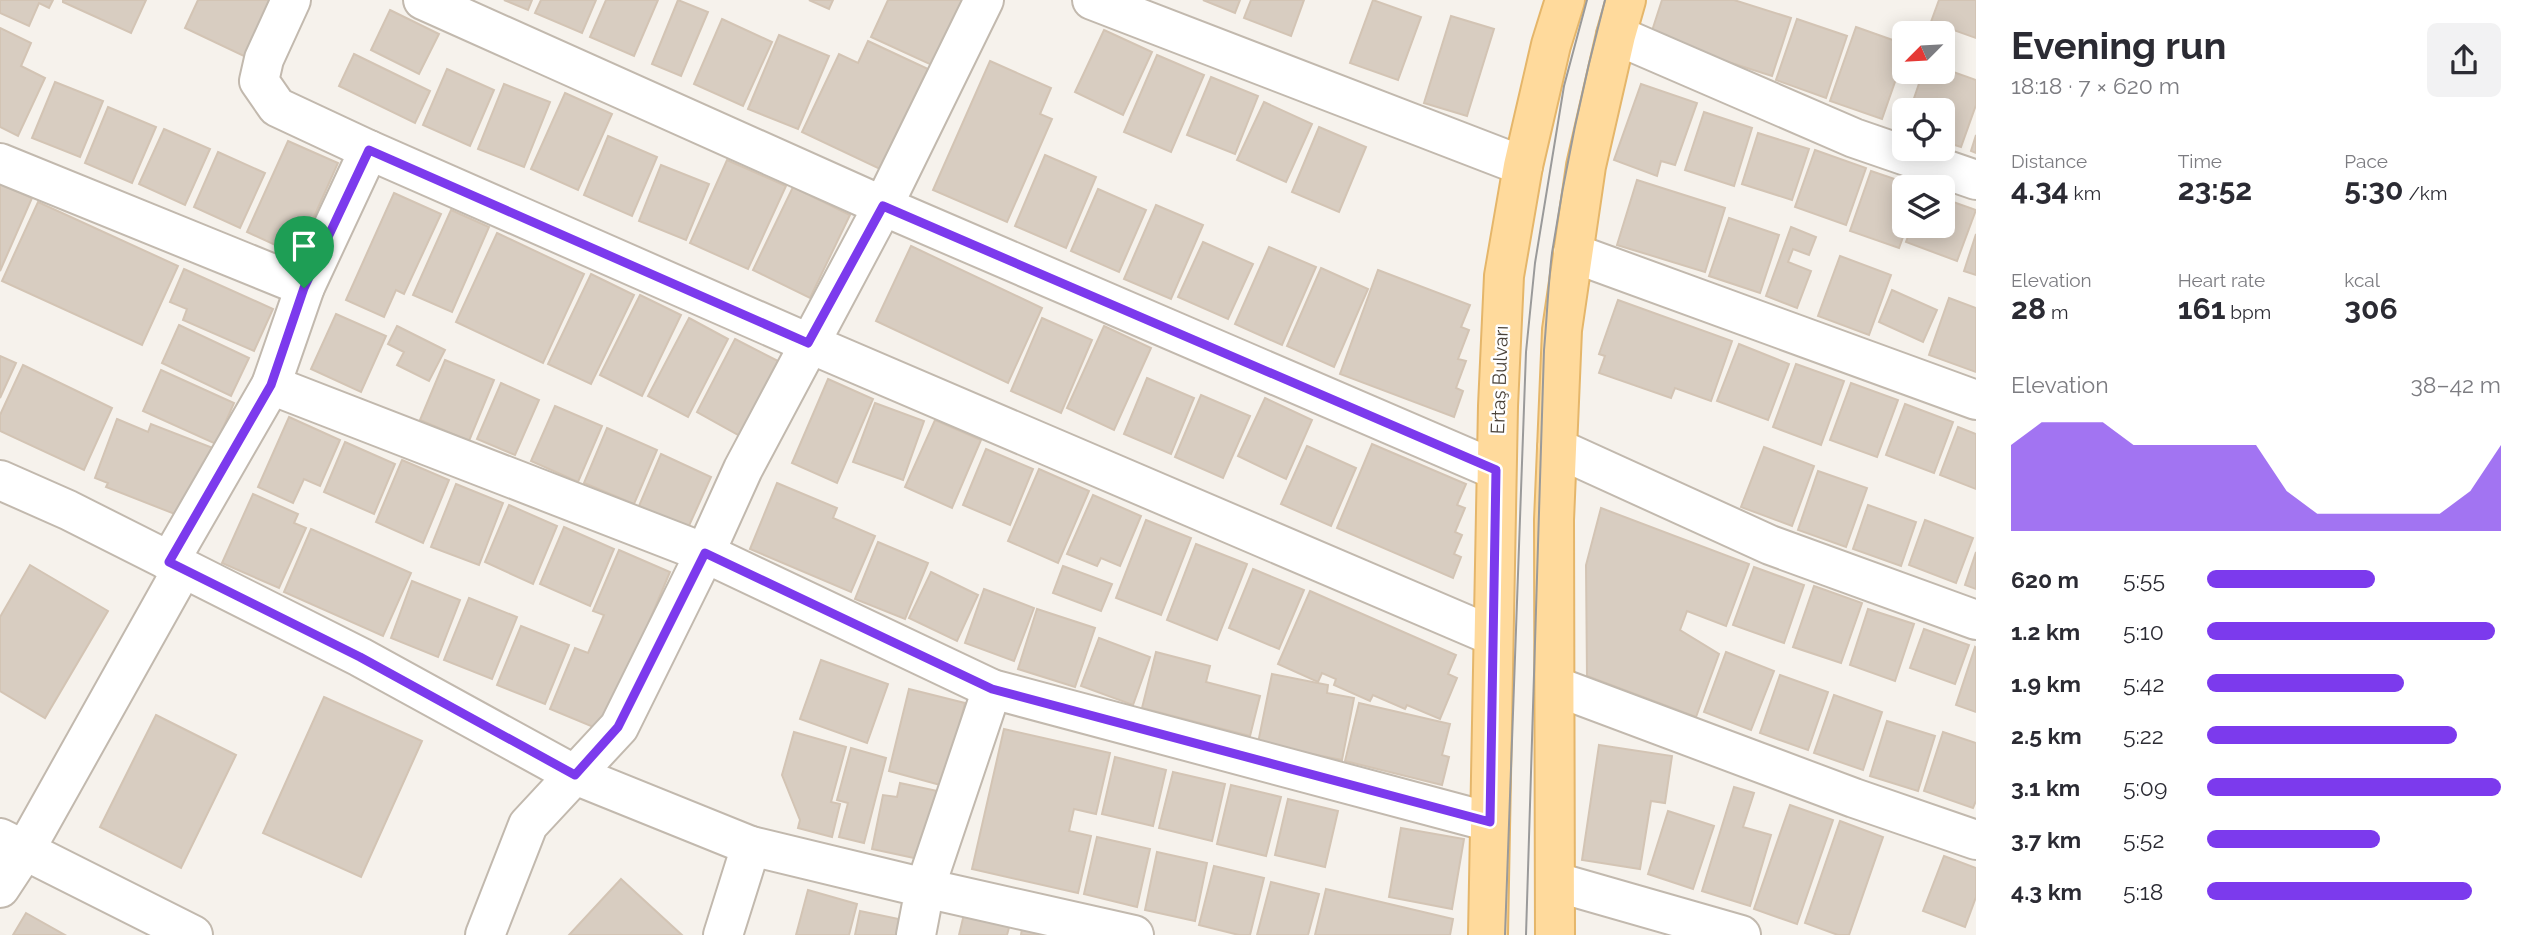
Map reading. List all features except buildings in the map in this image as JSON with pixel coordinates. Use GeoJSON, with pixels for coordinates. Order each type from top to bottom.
{"type":"FeatureCollection","features":[{"type":"Feature","properties":{"kind":"main road","name":"Ertaş Bulvarı"},"geometry":{"type":"LineString","coordinates":[[1488,935],[1496,470],[1504,276],[1523,166],[1551,45],[1565,0]]}},
{"type":"Feature","properties":{"kind":"main road"},"geometry":{"type":"LineString","coordinates":[[1555,935],[1554,520],[1562,330],[1586,166],[1621,17]]}},
{"type":"Feature","properties":{"kind":"street"},"geometry":{"type":"LineString","coordinates":[[291,0],[264,59],[258,81],[277,107],[808,343],[1493,636]]}},
{"type":"Feature","properties":{"kind":"street"},"geometry":{"type":"LineString","coordinates":[[423,0],[883,206],[1496,470]]}},
{"type":"Feature","properties":{"kind":"street"},"geometry":{"type":"LineString","coordinates":[[485,935],[527,825],[618,727],[705,553],[743,468],[883,206],[984,0]]}},
{"type":"Feature","properties":{"kind":"street"},"geometry":{"type":"LineString","coordinates":[[1092,0],[1523,166]]}},
{"type":"Feature","properties":{"kind":"street"},"geometry":{"type":"LineString","coordinates":[[1621,17],[1854,138],[1976,180]]}},
{"type":"Feature","properties":{"kind":"street"},"geometry":{"type":"LineString","coordinates":[[0,888],[13,844],[176,565],[271,385],[304,288],[369,150]]}},
{"type":"Feature","properties":{"kind":"street"},"geometry":{"type":"LineString","coordinates":[[0,163],[304,288]]}},
{"type":"Feature","properties":{"kind":"street"},"geometry":{"type":"LineString","coordinates":[[1573,253],[1976,400]]}},
{"type":"Feature","properties":{"kind":"street"},"geometry":{"type":"LineString","coordinates":[[271,385],[705,553],[992,689],[1490,822]]}},
{"type":"Feature","properties":{"kind":"street"},"geometry":{"type":"LineString","coordinates":[[1557,448],[1770,545],[1976,620]]}},
{"type":"Feature","properties":{"kind":"street"},"geometry":{"type":"LineString","coordinates":[[0,480],[68,510],[360,657],[575,775],[751,846],[1133,935]]}},
{"type":"Feature","properties":{"kind":"street"},"geometry":{"type":"LineString","coordinates":[[1555,686],[1854,798],[1976,840]]}},
{"type":"Feature","properties":{"kind":"street"},"geometry":{"type":"LineString","coordinates":[[916,935],[925,888],[992,689]]}},
{"type":"Feature","properties":{"kind":"street"},"geometry":{"type":"LineString","coordinates":[[13,844],[193,935]]}},
{"type":"Feature","properties":{"kind":"street"},"geometry":{"type":"LineString","coordinates":[[723,935],[751,846]]}},
{"type":"Feature","properties":{"kind":"street"},"geometry":{"type":"LineString","coordinates":[[1556,882],[1741,935]]}},
{"type":"Feature","properties":{"kind":"tram line"},"geometry":{"type":"LineString","coordinates":[[1505,935],[1526,352],[1535,263],[1564,86],[1587,0]]}},
{"type":"Feature","properties":{"kind":"tram line"},"geometry":{"type":"LineString","coordinates":[[1526,935],[1544,350],[1549,277],[1569,157],[1605,0]]}},
{"type":"Feature","properties":{"kind":"route"},"geometry":{"type":"LineString","coordinates":[[369,150],[808,343],[883,206],[1496,470],[1490,822],[992,689],[705,553],[618,727],[575,775],[360,657],[169,562],[271,385],[304,288],[369,150]]}}]}
